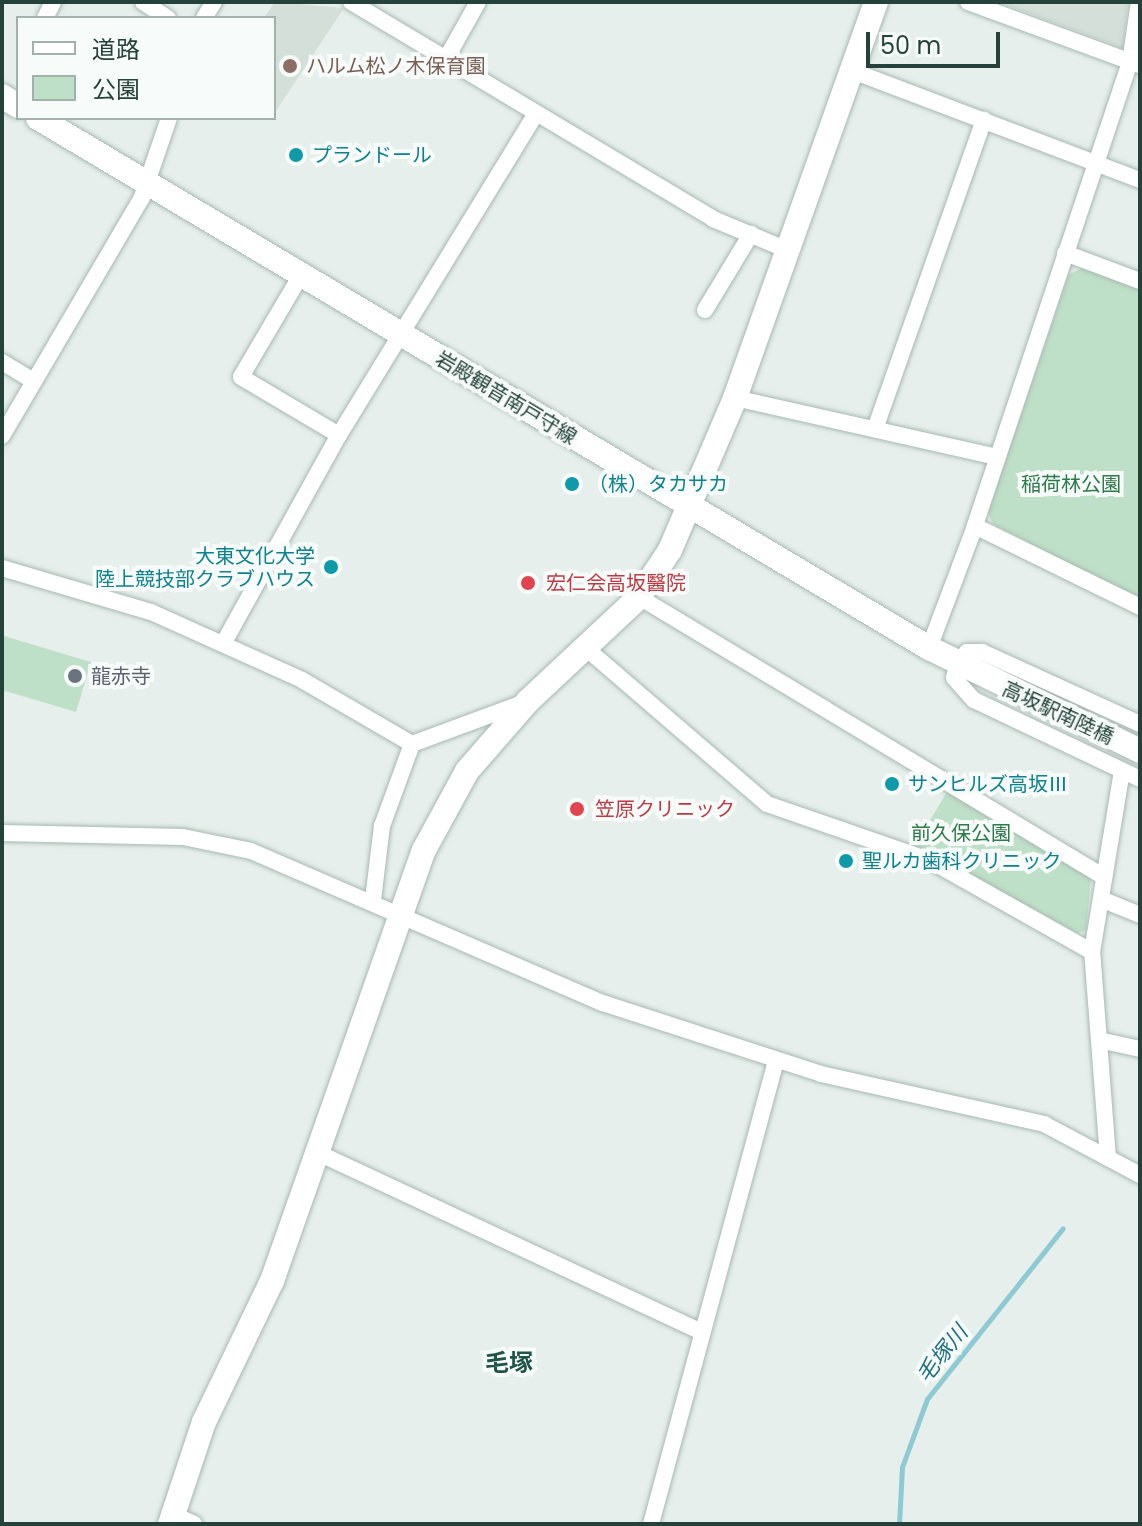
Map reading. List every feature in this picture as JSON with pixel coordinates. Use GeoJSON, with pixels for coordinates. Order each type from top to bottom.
{"type":"FeatureCollection","features":[{"type":"Feature","properties":{"kind":"street"},"geometry":{"type":"LineString","coordinates":[[143,2],[165,16]]}},
{"type":"Feature","properties":{"kind":"street"},"geometry":{"type":"LineString","coordinates":[[351,2],[536,113],[751,234],[790,251]]}},
{"type":"Feature","properties":{"kind":"street"},"geometry":{"type":"LineString","coordinates":[[446,59],[478,2]]}},
{"type":"Feature","properties":{"kind":"street"},"geometry":{"type":"LineString","coordinates":[[179,1521],[318,1153],[441,813],[528,701],[588,650],[639,597],[690,508],[790,251],[876,2]]}},
{"type":"Feature","properties":{"kind":"street"},"geometry":{"type":"LineString","coordinates":[[968,2],[1135,64]]}},
{"type":"Feature","properties":{"kind":"street"},"geometry":{"type":"LineString","coordinates":[[929,648],[975,526],[1095,163],[1135,64],[1139,2]]}},
{"type":"Feature","properties":{"kind":"street"},"geometry":{"type":"LineString","coordinates":[[853,71],[1140,180]]}},
{"type":"Feature","properties":{"kind":"street"},"geometry":{"type":"LineString","coordinates":[[223,644],[339,435],[404,337],[536,113]]}},
{"type":"Feature","properties":{"kind":"street","name":"岩殿観音南戸守線"},"geometry":{"type":"LineString","coordinates":[[45,120],[70,127],[148,184],[690,508],[967,669]]}},
{"type":"Feature","properties":{"kind":"street"},"geometry":{"type":"LineString","coordinates":[[2,436],[148,184],[168,120]]}},
{"type":"Feature","properties":{"kind":"street"},"geometry":{"type":"LineString","coordinates":[[875,429],[984,120]]}},
{"type":"Feature","properties":{"kind":"street"},"geometry":{"type":"LineString","coordinates":[[705,310],[751,234]]}},
{"type":"Feature","properties":{"kind":"street"},"geometry":{"type":"LineString","coordinates":[[1065,253],[1140,281]]}},
{"type":"Feature","properties":{"kind":"street"},"geometry":{"type":"LineString","coordinates":[[301,275],[241,377],[339,435]]}},
{"type":"Feature","properties":{"kind":"street"},"geometry":{"type":"LineString","coordinates":[[2,362],[34,381]]}},
{"type":"Feature","properties":{"kind":"street"},"geometry":{"type":"LineString","coordinates":[[735,398],[996,457]]}},
{"type":"Feature","properties":{"kind":"street"},"geometry":{"type":"LineString","coordinates":[[975,526],[1140,607]]}},
{"type":"Feature","properties":{"kind":"street"},"geometry":{"type":"LineString","coordinates":[[2,568],[130,604],[302,680],[412,744]]}},
{"type":"Feature","properties":{"kind":"street"},"geometry":{"type":"LineString","coordinates":[[639,597],[1104,877]]}},
{"type":"Feature","properties":{"kind":"street"},"geometry":{"type":"LineString","coordinates":[[588,650],[767,804],[929,860],[1092,952]]}},
{"type":"Feature","properties":{"kind":"street"},"geometry":{"type":"LineString","coordinates":[[1140,724],[982,652],[967,652],[967,669],[954,678],[974,700],[1140,779]]}},
{"type":"Feature","properties":{"kind":"street","name":"高坂駅南陸橋"},"geometry":{"type":"LineString","coordinates":[[967,669],[1140,751]]}},
{"type":"Feature","properties":{"kind":"street"},"geometry":{"type":"LineString","coordinates":[[373,900],[382,826],[412,744],[528,701]]}},
{"type":"Feature","properties":{"kind":"street"},"geometry":{"type":"LineString","coordinates":[[1108,1158],[1092,952],[1122,771]]}},
{"type":"Feature","properties":{"kind":"street"},"geometry":{"type":"LineString","coordinates":[[2,833],[217,842],[373,900],[591,998],[776,1061],[1005,1112],[1075,1136],[1140,1175]]}},
{"type":"Feature","properties":{"kind":"street"},"geometry":{"type":"LineString","coordinates":[[1101,899],[1140,915]]}},
{"type":"Feature","properties":{"kind":"street"},"geometry":{"type":"LineString","coordinates":[[1099,1040],[1140,1049]]}},
{"type":"Feature","properties":{"kind":"street"},"geometry":{"type":"LineString","coordinates":[[651,1524],[776,1061]]}},
{"type":"Feature","properties":{"kind":"street"},"geometry":{"type":"LineString","coordinates":[[318,1153],[701,1332]]}},
{"type":"Feature","properties":{"kind":"shaded area","name":"ハルム松ノ木保育園"},"geometry":{"type":"Polygon","coordinates":[[[275,2],[344,8],[276,111],[276,16],[265,16],[275,2]]]}},
{"type":"Feature","properties":{"kind":"shaded area"},"geometry":{"type":"Polygon","coordinates":[[[999,2],[1128,4],[1123,48],[999,2]]]}},
{"type":"Feature","properties":{"kind":"green space","name":"稲荷林公園"},"geometry":{"type":"Polygon","coordinates":[[[1083,268],[1140,289],[1140,600],[993,524],[988,513],[1069,274],[1083,268]]]}},
{"type":"Feature","properties":{"kind":"green space"},"geometry":{"type":"Polygon","coordinates":[[[4,636],[91,662],[76,712],[2,690],[4,636]]]}},
{"type":"Feature","properties":{"kind":"green space","name":"前久保公園"},"geometry":{"type":"Polygon","coordinates":[[[947,792],[1091,878],[1086,931],[1077,933],[915,845],[947,792]]]}},
{"type":"Feature","properties":{"kind":"waterway","name":"毛塚川"},"geometry":{"type":"LineString","coordinates":[[899,1524],[902,1467],[927,1399],[1063,1228]]}},
{"type":"Feature","properties":{"kind":"place","name":"ハルム松ノ木保育園"},"geometry":{"type":"Point","coordinates":[290,66]}},
{"type":"Feature","properties":{"kind":"place","name":"プランドール"},"geometry":{"type":"Point","coordinates":[296,155]}},
{"type":"Feature","properties":{"kind":"place","name":"（株）タカサカ"},"geometry":{"type":"Point","coordinates":[572,484]}},
{"type":"Feature","properties":{"kind":"place","name":"大東文化大学 陸上競技部クラブハウス"},"geometry":{"type":"Point","coordinates":[331,567]}},
{"type":"Feature","properties":{"kind":"place","name":"宏仁会高坂醫院"},"geometry":{"type":"Point","coordinates":[528,583]}},
{"type":"Feature","properties":{"kind":"place","name":"龍赤寺"},"geometry":{"type":"Point","coordinates":[75,676]}},
{"type":"Feature","properties":{"kind":"place","name":"サンヒルズ高坂Ⅲ"},"geometry":{"type":"Point","coordinates":[892,784]}},
{"type":"Feature","properties":{"kind":"place","name":"笠原クリニック"},"geometry":{"type":"Point","coordinates":[577,809]}},
{"type":"Feature","properties":{"kind":"place","name":"聖ルカ歯科クリニック"},"geometry":{"type":"Point","coordinates":[846,861]}},
{"type":"Feature","properties":{"kind":"district","name":"毛塚"},"geometry":{"type":"Point","coordinates":[509,1363]}}]}
